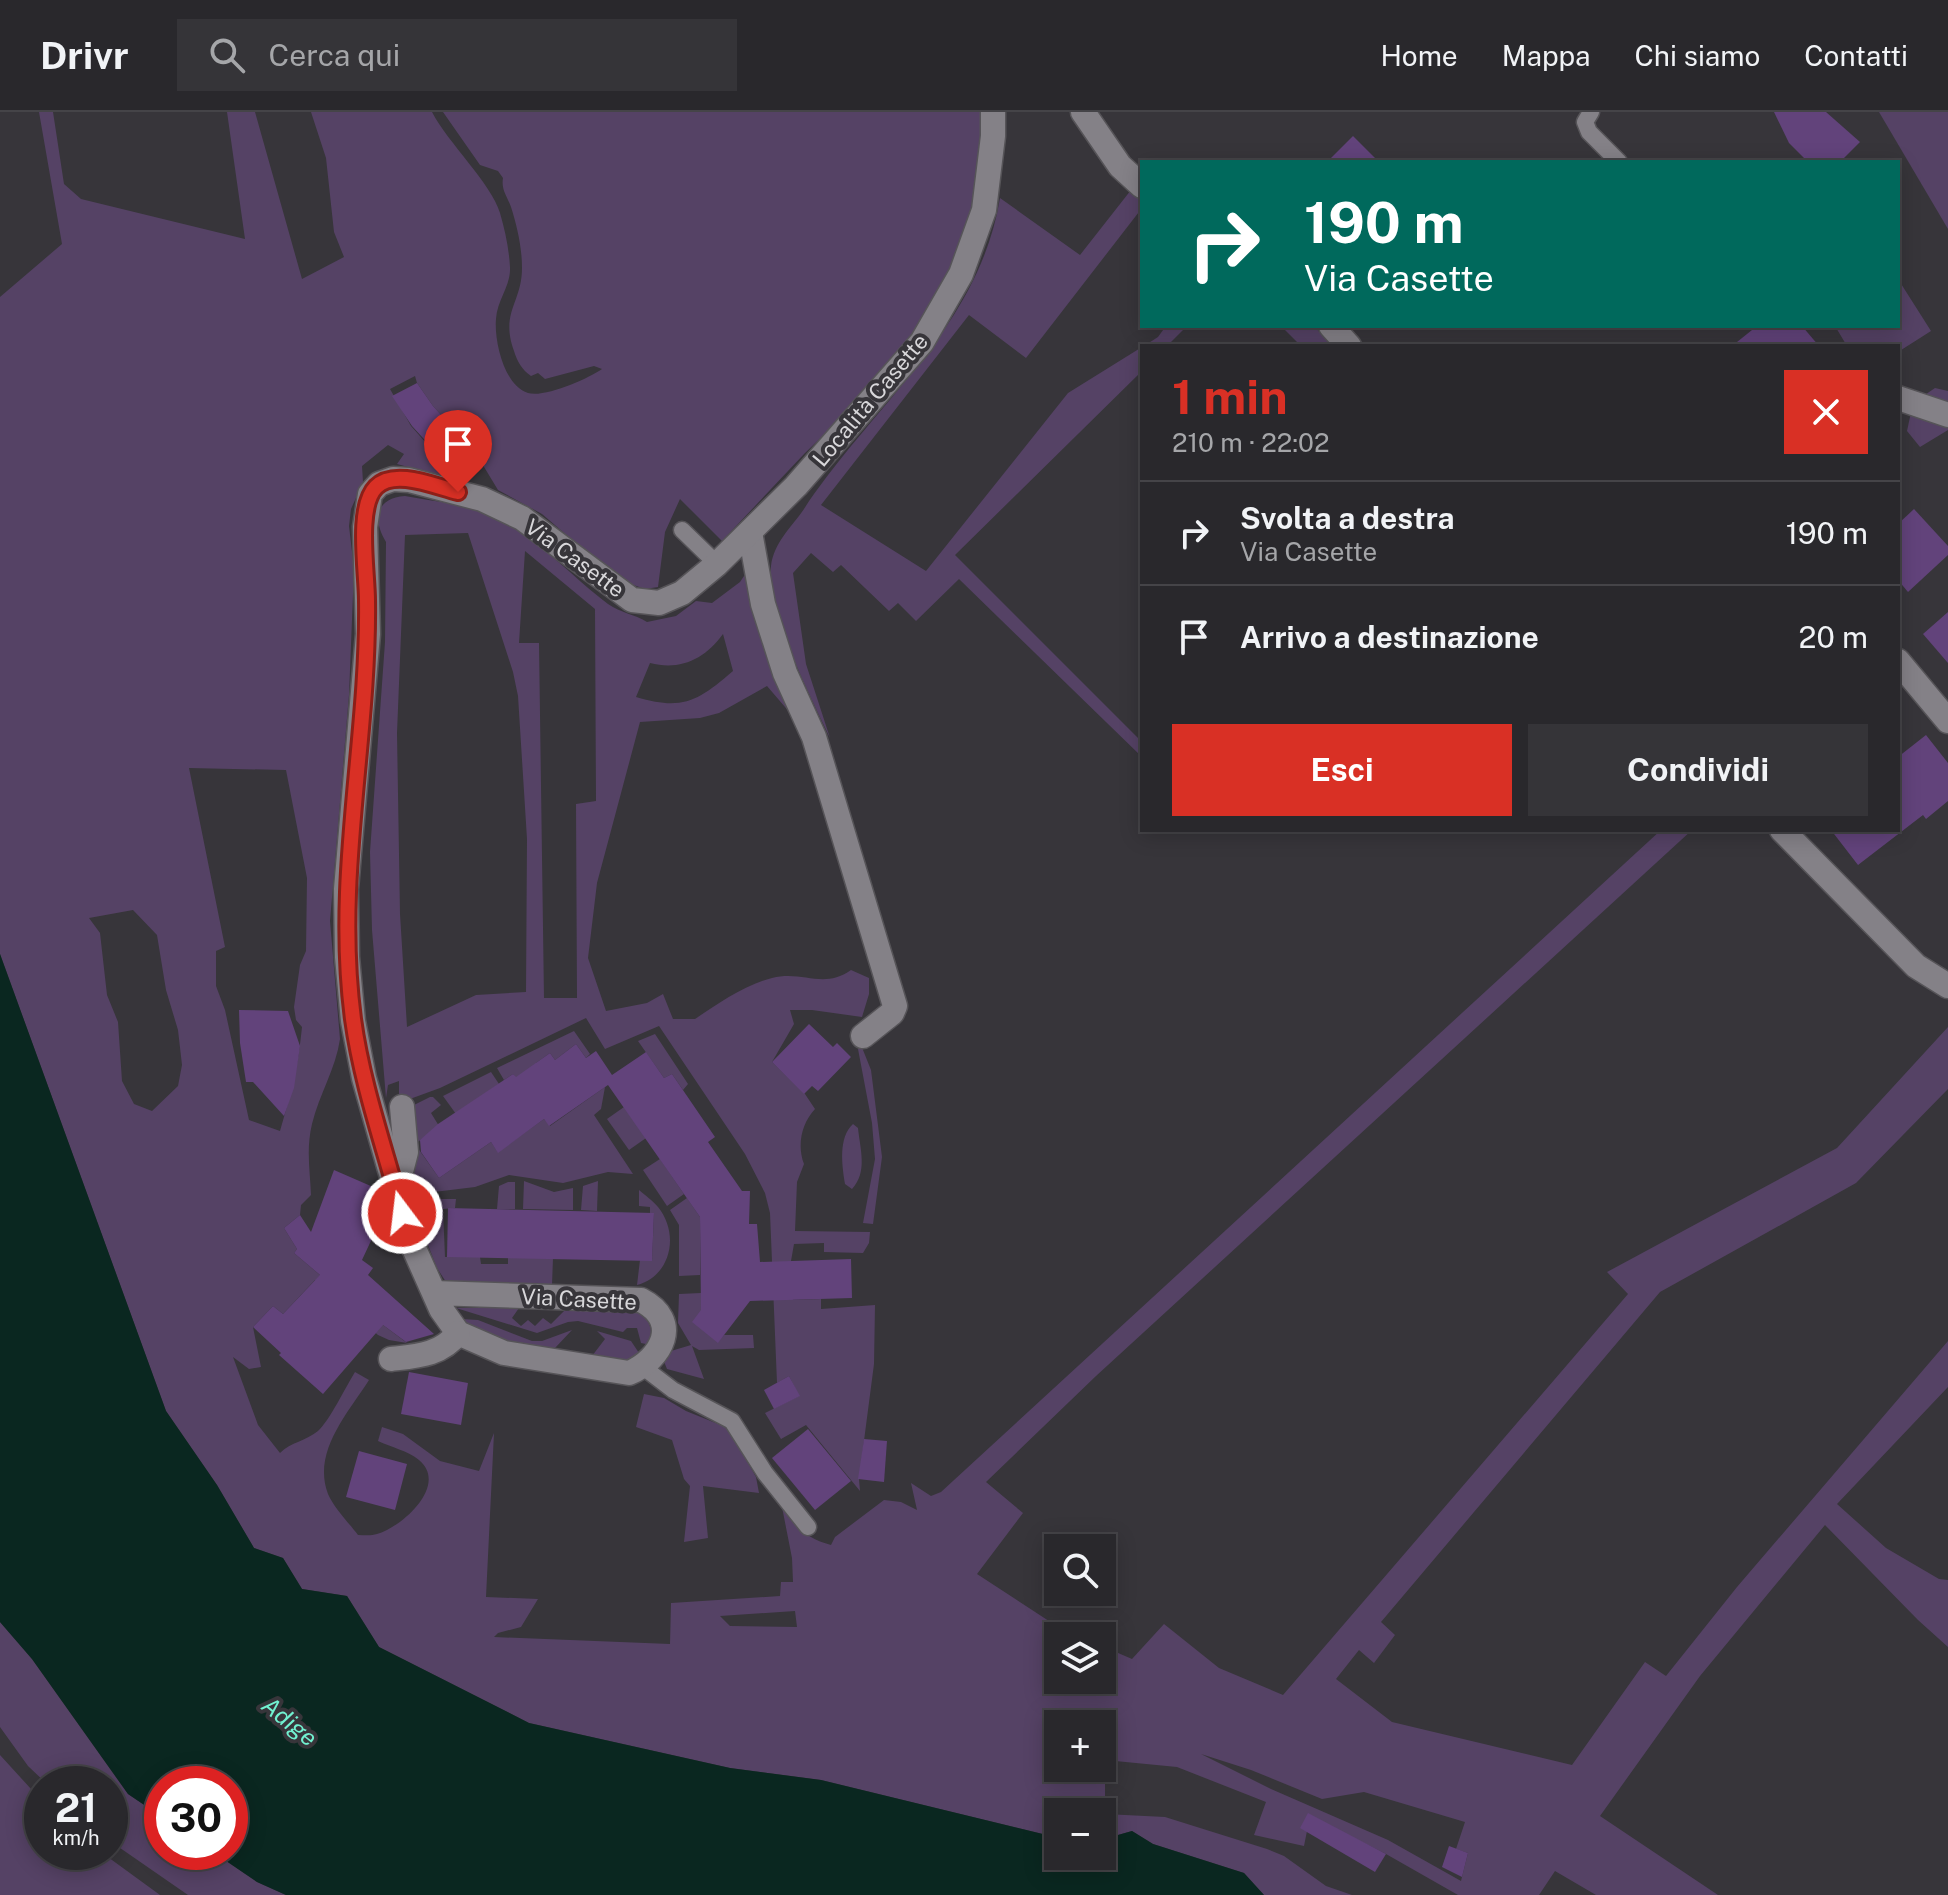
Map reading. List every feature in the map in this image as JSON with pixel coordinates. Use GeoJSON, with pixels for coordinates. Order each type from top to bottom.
{"type":"FeatureCollection","features":[{"type":"Feature","properties":{"kind":"street","name":"Località Casette"},"geometry":{"type":"LineString","coordinates":[[750,532],[796,486],[922,342],[961,274],[984,210],[993,112]]}},
{"type":"Feature","properties":{"kind":"street"},"geometry":{"type":"LineString","coordinates":[[1083,112],[1108,152],[1140,184]]}},
{"type":"Feature","properties":{"kind":"street"},"geometry":{"type":"LineString","coordinates":[[1333,328],[1347,344]]}},
{"type":"Feature","properties":{"kind":"street"},"geometry":{"type":"LineString","coordinates":[[1900,399],[1948,415]]}},
{"type":"Feature","properties":{"kind":"street","name":"Via Casette"},"geometry":{"type":"LineString","coordinates":[[458,1333],[449,1324],[409,1237],[364,1078],[353,1021],[347,957],[346,889],[368,634],[365,527],[370,494],[379,484],[393,479],[409,480],[482,499],[522,518],[632,600],[659,603],[682,593],[750,532]]}},
{"type":"Feature","properties":{"kind":"street"},"geometry":{"type":"LineString","coordinates":[[750,532],[763,604],[785,673],[814,737],[895,1006],[892,1013],[863,1036]]}},
{"type":"Feature","properties":{"kind":"street"},"geometry":{"type":"LineString","coordinates":[[1900,663],[1948,721]]}},
{"type":"Feature","properties":{"kind":"street"},"geometry":{"type":"LineString","coordinates":[[1784,832],[1916,966],[1948,986]]}},
{"type":"Feature","properties":{"kind":"street"},"geometry":{"type":"LineString","coordinates":[[396,1189],[406,1152],[402,1107]]}},
{"type":"Feature","properties":{"kind":"street","name":"Via Casette"},"geometry":{"type":"LineString","coordinates":[[434,1293],[641,1300],[653,1309],[664,1325],[665,1335],[653,1358],[643,1367]]}},
{"type":"Feature","properties":{"kind":"street"},"geometry":{"type":"LineString","coordinates":[[391,1359],[433,1353],[451,1342],[458,1333],[504,1353],[629,1373],[643,1367]]}},
{"type":"Feature","properties":{"kind":"lane"},"geometry":{"type":"LineString","coordinates":[[1591,112],[1585,122],[1589,132],[1617,160]]}},
{"type":"Feature","properties":{"kind":"lane"},"geometry":{"type":"LineString","coordinates":[[682,530],[717,564]]}},
{"type":"Feature","properties":{"kind":"lane"},"geometry":{"type":"LineString","coordinates":[[643,1367],[673,1390],[732,1421],[765,1473],[808,1527]]}},
{"type":"Feature","properties":{"kind":"shaded area"},"geometry":{"type":"Polygon","coordinates":[[[39,112],[53,112],[64,184],[81,199],[245,239],[227,112],[255,112],[302,279],[344,257],[334,232],[326,158],[311,112],[432,112],[488,189],[502,219],[510,267],[496,319],[497,338],[502,361],[513,381],[520,389],[535,394],[577,382],[602,369],[594,366],[545,379],[538,373],[531,376],[520,365],[509,326],[521,280],[521,252],[503,178],[498,171],[480,165],[443,112],[981,112],[982,153],[971,219],[947,280],[909,340],[860,400],[722,541],[680,499],[665,532],[658,587],[645,589],[619,580],[542,514],[498,490],[475,452],[433,406],[415,376],[390,389],[411,426],[460,481],[397,464],[404,454],[388,445],[362,466],[363,482],[351,509],[349,526],[354,569],[349,695],[330,921],[340,1039],[310,1133],[311,1195],[301,1205],[300,1215],[284,1228],[297,1249],[294,1253],[407,1343],[378,1335],[315,1280],[283,1314],[273,1306],[253,1327],[261,1367],[249,1369],[233,1357],[258,1425],[280,1453],[323,1426],[355,1372],[369,1380],[335,1434],[325,1463],[324,1478],[328,1494],[358,1535],[377,1534],[398,1523],[419,1504],[429,1481],[427,1470],[419,1460],[378,1441],[382,1427],[403,1434],[440,1461],[479,1471],[494,1433],[486,1597],[538,1599],[521,1627],[494,1637],[670,1644],[671,1603],[780,1596],[781,1582],[793,1582],[792,1558],[782,1507],[802,1531],[831,1545],[835,1537],[884,1500],[901,1502],[917,1510],[911,1483],[931,1496],[941,1492],[1659,832],[1690,832],[1096,1376],[986,1482],[1023,1513],[977,1574],[1050,1622],[1044,1622],[1044,1694],[1116,1694],[1116,1652],[1132,1659],[1164,1624],[1219,1668],[1283,1695],[1628,1294],[1607,1272],[1837,1148],[1948,1027],[1948,1089],[1856,1183],[1660,1292],[1381,1622],[1395,1635],[1374,1663],[1359,1650],[1336,1679],[1392,1722],[1572,1765],[1645,1662],[1666,1676],[1737,1587],[1948,1341],[1948,1387],[1837,1504],[1886,1548],[1939,1579],[1948,1580],[1948,1647],[1825,1525],[1700,1676],[1600,1816],[1718,1895],[1596,1895],[1555,1871],[1539,1895],[1458,1895],[1310,1816],[1304,1846],[1254,1835],[1266,1802],[1177,1767],[1116,1761],[1116,1710],[1044,1710],[1044,1782],[1105,1782],[1105,1798],[1044,1798],[1044,1834],[821,1780],[730,1768],[529,1723],[379,1647],[347,1596],[302,1589],[283,1558],[254,1548],[217,1485],[166,1411],[0,954],[0,297],[62,244],[39,112]],[[189,768],[225,947],[216,951],[216,986],[225,1010],[249,1120],[280,1131],[298,1055],[302,1027],[296,1020],[294,1007],[300,965],[306,951],[307,878],[286,770],[189,768]],[[133,910],[89,918],[100,933],[107,995],[118,1022],[122,1081],[134,1104],[152,1111],[178,1086],[182,1065],[178,1030],[166,990],[157,935],[133,910]],[[795,1611],[720,1616],[730,1626],[797,1627],[795,1611]],[[1201,1754],[1271,1789],[1388,1840],[1461,1881],[1468,1853],[1456,1849],[1465,1822],[1364,1792],[1322,1799],[1251,1770],[1201,1754]]]}},
{"type":"Feature","properties":{"kind":"shaded area"},"geometry":{"type":"Polygon","coordinates":[[[1879,112],[1948,112],[1948,229],[1879,112]]]}},
{"type":"Feature","properties":{"kind":"shaded area"},"geometry":{"type":"Polygon","coordinates":[[[1131,190],[1140,196],[1140,211],[1026,358],[969,315],[821,505],[926,571],[1068,393],[1140,348],[1140,373],[955,555],[1140,740],[1140,755],[959,579],[916,621],[898,603],[889,611],[841,565],[833,572],[811,553],[793,573],[806,664],[830,738],[801,677],[776,607],[771,566],[779,542],[831,471],[947,326],[970,287],[988,244],[1000,198],[1080,255],[1131,190]]]}},
{"type":"Feature","properties":{"kind":"shaded area"},"geometry":{"type":"Polygon","coordinates":[[[1900,282],[1931,331],[1900,351],[1900,344],[1846,344],[1836,328],[1900,328],[1900,282]]]}},
{"type":"Feature","properties":{"kind":"shaded area"},"geometry":{"type":"Polygon","coordinates":[[[1165,328],[1185,328],[1169,344],[1147,344],[1165,328]]]}},
{"type":"Feature","properties":{"kind":"shaded area"},"geometry":{"type":"Polygon","coordinates":[[[1283,328],[1316,328],[1330,344],[1299,344],[1283,328]]]}},
{"type":"Feature","properties":{"kind":"shaded area"},"geometry":{"type":"Polygon","coordinates":[[[1935,388],[1948,391],[1948,430],[1920,447],[1907,431],[1913,403],[1935,388]]]}},
{"type":"Feature","properties":{"kind":"shaded area"},"geometry":{"type":"Polygon","coordinates":[[[405,496],[455,505],[502,521],[534,542],[608,604],[647,622],[676,616],[696,601],[712,603],[744,576],[749,577],[791,714],[767,686],[719,713],[700,718],[640,722],[597,883],[588,958],[606,1011],[647,1003],[663,994],[673,1019],[695,1019],[741,990],[772,978],[831,979],[851,970],[869,978],[869,994],[862,1017],[790,1010],[794,1024],[772,1062],[805,1094],[815,1109],[806,1121],[802,1135],[804,1164],[797,1182],[795,1231],[870,1232],[869,1243],[863,1253],[824,1252],[824,1243],[794,1244],[791,1261],[793,1300],[821,1299],[821,1309],[875,1305],[874,1364],[860,1491],[806,1425],[781,1439],[765,1413],[799,1396],[789,1376],[777,1383],[770,1213],[765,1193],[745,1154],[659,1026],[605,1049],[586,1018],[440,1088],[399,1103],[399,1081],[388,1085],[386,1098],[372,930],[370,852],[385,642],[386,542],[378,518],[383,505],[405,496]],[[468,533],[405,535],[397,733],[400,914],[407,1027],[476,995],[526,992],[527,839],[518,696],[468,533]],[[525,551],[519,643],[539,643],[544,998],[577,998],[576,804],[596,801],[595,609],[525,551]],[[723,634],[708,650],[691,661],[672,665],[650,663],[636,697],[678,703],[710,690],[733,671],[723,634]]]}},
{"type":"Feature","properties":{"kind":"shaded area"},"geometry":{"type":"Polygon","coordinates":[[[574,1031],[590,1054],[586,1058],[576,1044],[555,1060],[550,1053],[536,1063],[539,1069],[519,1083],[513,1074],[504,1080],[497,1068],[574,1031]]]}},
{"type":"Feature","properties":{"kind":"shaded area"},"geometry":{"type":"Polygon","coordinates":[[[655,1034],[688,1084],[683,1090],[672,1074],[664,1078],[638,1041],[655,1034]]]}},
{"type":"Feature","properties":{"kind":"shaded area"},"geometry":{"type":"Polygon","coordinates":[[[861,1045],[871,1070],[882,1157],[873,1224],[863,1223],[875,1159],[872,1123],[858,1049],[861,1045]]]}},
{"type":"Feature","properties":{"kind":"shaded area"},"geometry":{"type":"Polygon","coordinates":[[[491,1072],[499,1084],[456,1114],[443,1096],[491,1072]]]}},
{"type":"Feature","properties":{"kind":"shaded area"},"geometry":{"type":"Polygon","coordinates":[[[605,1087],[601,1109],[594,1115],[633,1174],[608,1172],[563,1183],[509,1175],[475,1187],[434,1192],[417,1190],[409,1185],[408,1108],[430,1097],[441,1105],[431,1113],[439,1126],[415,1144],[439,1178],[491,1142],[498,1152],[544,1119],[550,1126],[605,1087]]]}},
{"type":"Feature","properties":{"kind":"shaded area"},"geometry":{"type":"Polygon","coordinates":[[[624,1107],[646,1138],[629,1150],[607,1119],[624,1107]]]}},
{"type":"Feature","properties":{"kind":"shaded area"},"geometry":{"type":"Polygon","coordinates":[[[853,1124],[858,1128],[862,1160],[860,1175],[852,1189],[845,1184],[842,1152],[845,1137],[853,1124]]]}},
{"type":"Feature","properties":{"kind":"shaded area"},"geometry":{"type":"Polygon","coordinates":[[[660,1159],[684,1194],[667,1206],[643,1170],[660,1159]]]}},
{"type":"Feature","properties":{"kind":"shaded area"},"geometry":{"type":"Polygon","coordinates":[[[524,1181],[554,1192],[573,1188],[573,1210],[523,1209],[524,1181]]]}},
{"type":"Feature","properties":{"kind":"shaded area"},"geometry":{"type":"Polygon","coordinates":[[[598,1181],[597,1211],[581,1210],[583,1186],[598,1181]]]}},
{"type":"Feature","properties":{"kind":"shaded area"},"geometry":{"type":"Polygon","coordinates":[[[515,1182],[515,1209],[497,1209],[499,1186],[515,1182]]]}},
{"type":"Feature","properties":{"kind":"shaded area"},"geometry":{"type":"Polygon","coordinates":[[[639,1190],[665,1218],[670,1241],[658,1273],[637,1285],[640,1260],[652,1260],[654,1214],[650,1213],[650,1207],[639,1206],[639,1190]]]}},
{"type":"Feature","properties":{"kind":"shaded area"},"geometry":{"type":"Polygon","coordinates":[[[687,1198],[700,1217],[700,1275],[679,1276],[679,1225],[670,1210],[687,1198]]]}},
{"type":"Feature","properties":{"kind":"shaded area"},"geometry":{"type":"Polygon","coordinates":[[[431,1199],[456,1199],[455,1208],[443,1209],[445,1257],[480,1257],[481,1264],[508,1264],[508,1258],[553,1258],[552,1285],[446,1282],[437,1268],[417,1217],[418,1213],[432,1213],[431,1199]]]}},
{"type":"Feature","properties":{"kind":"shaded area"},"geometry":{"type":"Polygon","coordinates":[[[701,1293],[701,1310],[718,1342],[724,1335],[753,1335],[754,1348],[699,1350],[692,1346],[704,1379],[667,1369],[663,1359],[671,1351],[691,1345],[678,1323],[679,1294],[701,1293]]]}},
{"type":"Feature","properties":{"kind":"shaded area"},"geometry":{"type":"Polygon","coordinates":[[[456,1308],[519,1308],[512,1318],[521,1326],[528,1320],[535,1326],[543,1318],[551,1324],[566,1309],[640,1311],[651,1335],[646,1344],[641,1343],[637,1328],[627,1328],[623,1332],[578,1321],[537,1333],[456,1308]]]}},
{"type":"Feature","properties":{"kind":"shaded area"},"geometry":{"type":"Polygon","coordinates":[[[462,1319],[478,1320],[532,1341],[542,1341],[572,1330],[555,1348],[517,1345],[483,1336],[462,1319]]]}},
{"type":"Feature","properties":{"kind":"shaded area"},"geometry":{"type":"Polygon","coordinates":[[[597,1331],[631,1341],[639,1353],[629,1360],[592,1356],[605,1339],[597,1331]]]}},
{"type":"Feature","properties":{"kind":"shaded area"},"geometry":{"type":"Polygon","coordinates":[[[644,1394],[664,1398],[686,1411],[728,1428],[756,1477],[759,1493],[703,1486],[708,1538],[684,1542],[690,1486],[684,1479],[672,1440],[636,1427],[644,1394]]]}},
{"type":"Feature","properties":{"kind":"shaded area"},"geometry":{"type":"Polygon","coordinates":[[[0,1622],[32,1659],[108,1766],[28,1766],[0,1727],[0,1622]]]}},
{"type":"Feature","properties":{"kind":"shaded area"},"geometry":{"type":"Polygon","coordinates":[[[0,1755],[24,1781],[24,1870],[126,1870],[160,1895],[0,1895],[0,1755]]]}},
{"type":"Feature","properties":{"kind":"shaded area"},"geometry":{"type":"Polygon","coordinates":[[[128,1794],[144,1805],[144,1865],[128,1853],[128,1794]]]}},
{"type":"Feature","properties":{"kind":"shaded area"},"geometry":{"type":"Polygon","coordinates":[[[1116,1815],[1165,1817],[1267,1849],[1284,1856],[1326,1886],[1352,1895],[1264,1895],[1244,1873],[1153,1844],[1132,1831],[1116,1836],[1116,1815]]]}},
{"type":"Feature","properties":{"kind":"shaded area"},"geometry":{"type":"Polygon","coordinates":[[[152,1870],[239,1870],[286,1895],[188,1895],[152,1870]]]}},
{"type":"Feature","properties":{"kind":"water","name":"Adige"},"geometry":{"type":"Polygon","coordinates":[[[0,954],[166,1411],[217,1485],[254,1548],[283,1558],[302,1589],[347,1596],[379,1647],[529,1723],[730,1768],[821,1780],[1044,1834],[1044,1870],[1116,1870],[1116,1836],[1132,1831],[1153,1844],[1244,1873],[1264,1895],[286,1895],[239,1870],[248,1870],[248,1766],[144,1766],[144,1805],[128,1794],[128,1766],[108,1766],[32,1659],[0,1622],[0,954]]]}},
{"type":"Feature","properties":{"kind":"building"},"geometry":{"type":"Polygon","coordinates":[[[1774,112],[1826,112],[1860,142],[1842,160],[1806,160],[1789,143],[1774,112]]]}},
{"type":"Feature","properties":{"kind":"building"},"geometry":{"type":"Polygon","coordinates":[[[1353,136],[1377,160],[1329,160],[1353,136]]]}},
{"type":"Feature","properties":{"kind":"building"},"geometry":{"type":"Polygon","coordinates":[[[1754,328],[1804,328],[1817,344],[1734,344],[1754,328]]]}},
{"type":"Feature","properties":{"kind":"building"},"geometry":{"type":"Polygon","coordinates":[[[417,383],[433,406],[475,452],[454,472],[412,426],[392,396],[417,383]]]}},
{"type":"Feature","properties":{"kind":"building"},"geometry":{"type":"Polygon","coordinates":[[[1914,509],[1948,546],[1948,555],[1908,592],[1900,582],[1900,522],[1914,509]]]}},
{"type":"Feature","properties":{"kind":"building"},"geometry":{"type":"Polygon","coordinates":[[[1948,612],[1948,663],[1923,634],[1948,612]]]}},
{"type":"Feature","properties":{"kind":"building"},"geometry":{"type":"Polygon","coordinates":[[[1926,735],[1948,763],[1948,801],[1926,819],[1923,815],[1858,865],[1833,832],[1900,832],[1900,755],[1926,735]]]}},
{"type":"Feature","properties":{"kind":"building"},"geometry":{"type":"Polygon","coordinates":[[[239,1010],[288,1011],[300,1046],[294,1088],[284,1116],[253,1082],[246,1082],[239,1010]]]}},
{"type":"Feature","properties":{"kind":"building"},"geometry":{"type":"Polygon","coordinates":[[[809,1024],[833,1047],[837,1043],[851,1057],[818,1091],[812,1086],[804,1094],[772,1062],[809,1024]]]}},
{"type":"Feature","properties":{"kind":"building"},"geometry":{"type":"Polygon","coordinates":[[[576,1044],[586,1058],[596,1051],[612,1075],[646,1052],[664,1078],[672,1074],[715,1137],[708,1142],[742,1191],[750,1191],[749,1224],[757,1224],[760,1262],[851,1259],[852,1298],[750,1301],[718,1343],[692,1322],[701,1310],[700,1217],[608,1085],[549,1126],[544,1119],[498,1153],[491,1142],[439,1178],[421,1152],[420,1140],[438,1124],[513,1074],[516,1077],[550,1053],[555,1060],[576,1044]]]}},
{"type":"Feature","properties":{"kind":"building"},"geometry":{"type":"Polygon","coordinates":[[[334,1170],[380,1190],[376,1230],[362,1260],[373,1268],[368,1275],[434,1334],[406,1342],[383,1325],[323,1394],[253,1327],[273,1306],[283,1314],[320,1275],[294,1253],[297,1249],[284,1228],[300,1215],[311,1232],[334,1170]]]}},
{"type":"Feature","properties":{"kind":"building"},"geometry":{"type":"Polygon","coordinates":[[[448,1208],[654,1213],[652,1261],[447,1257],[448,1208]]]}},
{"type":"Feature","properties":{"kind":"building"},"geometry":{"type":"Polygon","coordinates":[[[409,1372],[468,1383],[461,1425],[401,1414],[409,1372]]]}},
{"type":"Feature","properties":{"kind":"building"},"geometry":{"type":"Polygon","coordinates":[[[789,1376],[800,1396],[774,1409],[764,1390],[789,1376]]]}},
{"type":"Feature","properties":{"kind":"building"},"geometry":{"type":"Polygon","coordinates":[[[808,1429],[851,1481],[815,1510],[772,1458],[808,1429]]]}},
{"type":"Feature","properties":{"kind":"building"},"geometry":{"type":"Polygon","coordinates":[[[864,1439],[887,1441],[884,1482],[858,1479],[864,1439]]]}},
{"type":"Feature","properties":{"kind":"building"},"geometry":{"type":"Polygon","coordinates":[[[359,1451],[407,1464],[395,1510],[346,1497],[359,1451]]]}},
{"type":"Feature","properties":{"kind":"building"},"geometry":{"type":"Polygon","coordinates":[[[1308,1813],[1386,1854],[1375,1872],[1300,1828],[1308,1813]]]}},
{"type":"Feature","properties":{"kind":"building"},"geometry":{"type":"Polygon","coordinates":[[[1449,1846],[1468,1853],[1462,1877],[1442,1867],[1449,1846]]]}},
{"type":"Feature","properties":{"kind":"route"},"geometry":{"type":"LineString","coordinates":[[402,1213],[364,1078],[353,1021],[347,957],[346,889],[368,634],[365,527],[370,494],[379,484],[393,479],[409,480],[458,492]]}}]}
